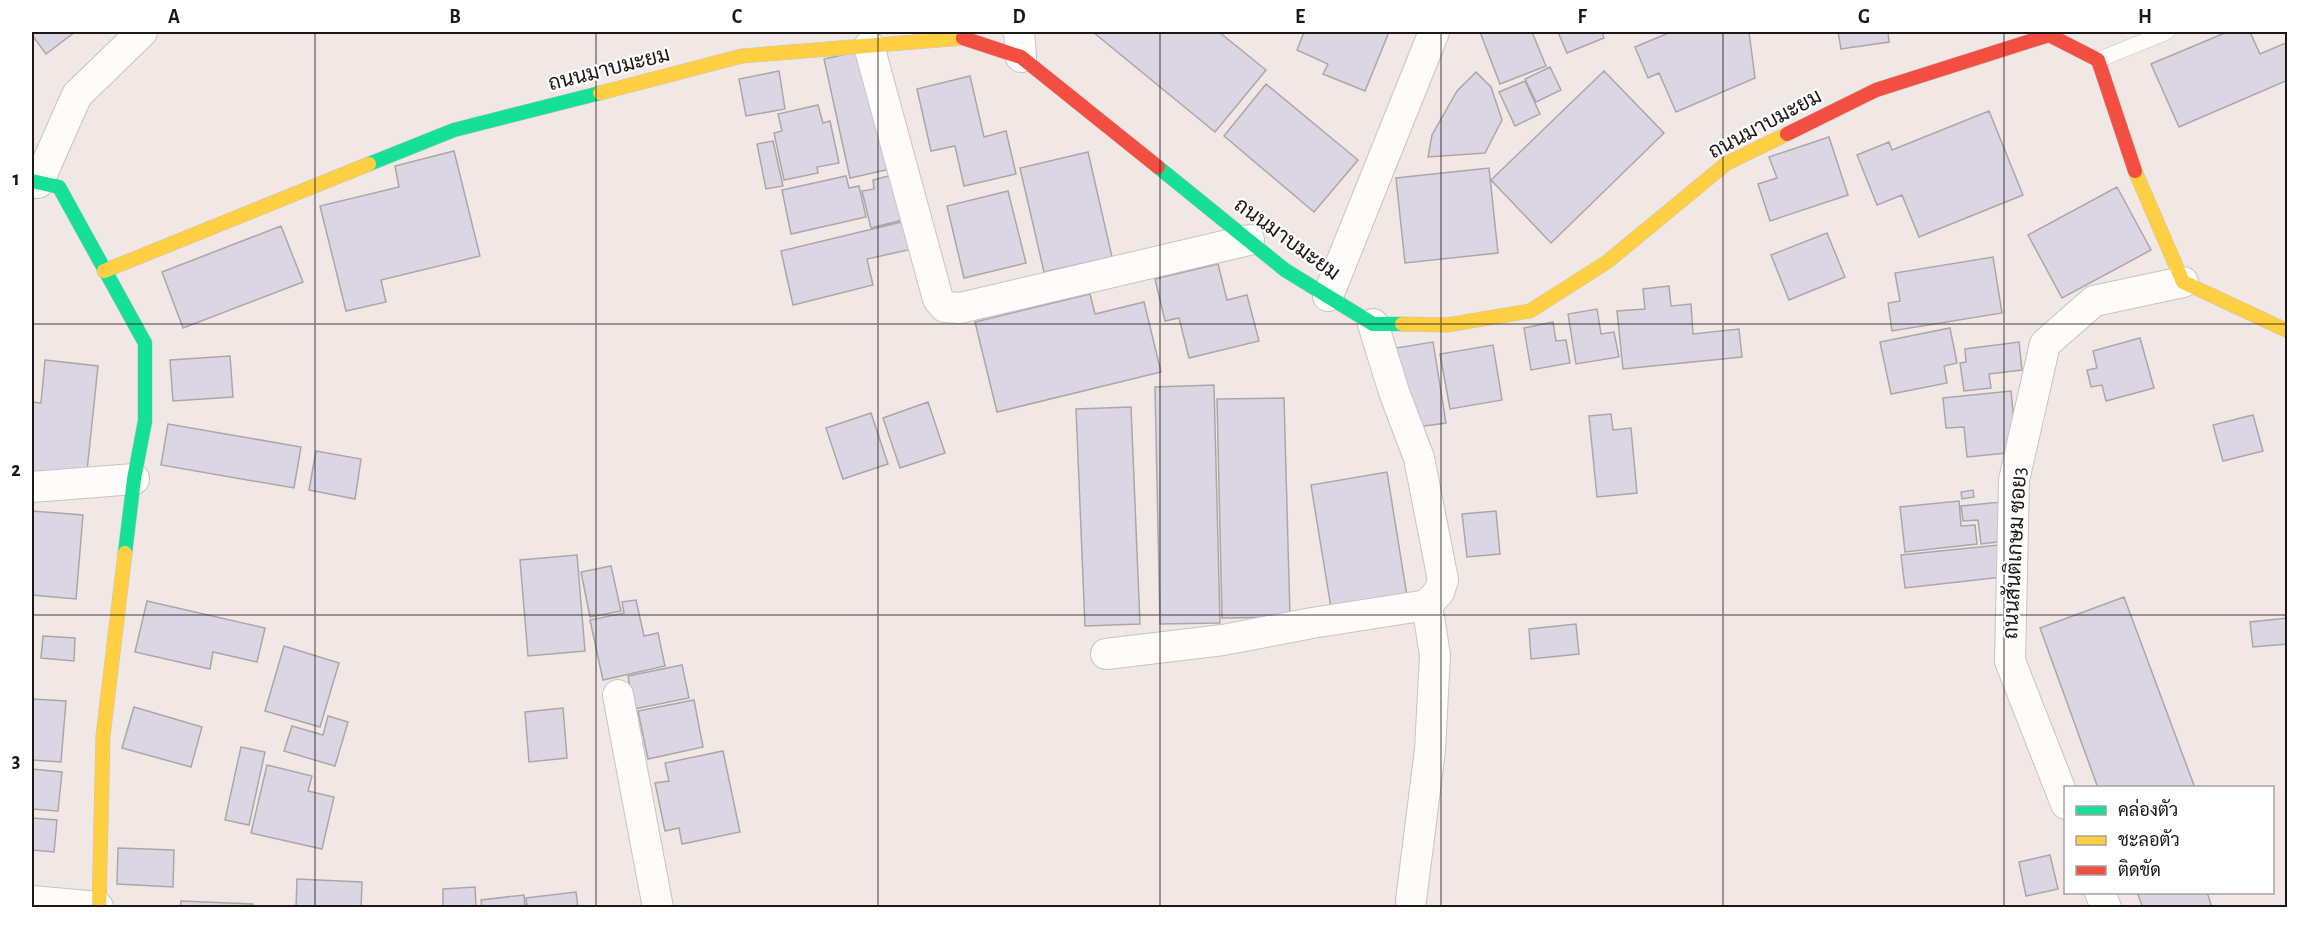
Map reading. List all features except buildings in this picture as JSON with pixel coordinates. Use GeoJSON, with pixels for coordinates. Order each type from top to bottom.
{"type":"FeatureCollection","features":[{"type":"Feature","properties":{"kind":"street"},"geometry":{"type":"LineString","coordinates":[[32,901],[98,907],[103,736],[134,479],[145,421],[145,343],[59,187],[35,182],[77,95],[142,32]]}},
{"type":"Feature","properties":{"kind":"street"},"geometry":{"type":"LineString","coordinates":[[1328,296],[1434,32]]}},
{"type":"Feature","properties":{"kind":"street","name":"ถนนมาบมะยม"},"geometry":{"type":"LineString","coordinates":[[104,271],[454,130],[742,56],[965,38],[1020,44],[1286,270],[1374,324],[1448,325],[1530,311],[1606,262],[1727,163],[1876,90],[2049,34],[2098,60]]}},
{"type":"Feature","properties":{"kind":"street"},"geometry":{"type":"LineString","coordinates":[[869,46],[938,299],[945,308],[960,308],[1249,240]]}},
{"type":"Feature","properties":{"kind":"street"},"geometry":{"type":"LineString","coordinates":[[2098,60],[2132,164],[2183,282],[2288,331]]}},
{"type":"Feature","properties":{"kind":"street","name":"ถนนสันติเกษม ซอย3"},"geometry":{"type":"LineString","coordinates":[[2064,799],[2010,662],[2014,480],[2045,344],[2094,301],[2183,282]]}},
{"type":"Feature","properties":{"kind":"street"},"geometry":{"type":"LineString","coordinates":[[1106,654],[1223,640],[1427,604],[1439,592],[1443,580],[1419,458],[1394,392],[1374,324]]}},
{"type":"Feature","properties":{"kind":"street"},"geometry":{"type":"LineString","coordinates":[[32,487],[134,479]]}},
{"type":"Feature","properties":{"kind":"street"},"geometry":{"type":"LineString","coordinates":[[1411,901],[1430,750],[1435,667],[1427,604]]}},
{"type":"Feature","properties":{"kind":"street"},"geometry":{"type":"LineString","coordinates":[[618,695],[658,908]]}},
{"type":"Feature","properties":{"kind":"lane"},"geometry":{"type":"LineString","coordinates":[[2098,60],[2167,32]]}},
{"type":"Feature","properties":{"kind":"traffic: fast"},"geometry":{"type":"LineString","coordinates":[[369,164],[454,130],[600,93]]}},
{"type":"Feature","properties":{"kind":"traffic: fast"},"geometry":{"type":"LineString","coordinates":[[1158,167],[1285,270],[1373,324],[1402,324]]}},
{"type":"Feature","properties":{"kind":"traffic: fast"},"geometry":{"type":"LineString","coordinates":[[32,181],[59,187],[145,343],[145,421],[134,479],[125,553]]}},
{"type":"Feature","properties":{"kind":"traffic: slow"},"geometry":{"type":"LineString","coordinates":[[600,93],[742,56],[963,38]]}},
{"type":"Feature","properties":{"kind":"traffic: slow"},"geometry":{"type":"LineString","coordinates":[[1402,324],[1447,325],[1530,311],[1607,262],[1727,163],[1787,134]]}},
{"type":"Feature","properties":{"kind":"traffic: slow"},"geometry":{"type":"LineString","coordinates":[[104,271],[369,164]]}},
{"type":"Feature","properties":{"kind":"traffic: slow"},"geometry":{"type":"LineString","coordinates":[[2135,171],[2183,282],[2288,331]]}},
{"type":"Feature","properties":{"kind":"traffic: slow"},"geometry":{"type":"LineString","coordinates":[[99,908],[103,736],[125,553]]}},
{"type":"Feature","properties":{"kind":"traffic: jam"},"geometry":{"type":"LineString","coordinates":[[1787,134],[1876,90],[2049,35],[2098,60],[2135,171]]}},
{"type":"Feature","properties":{"kind":"traffic: jam"},"geometry":{"type":"LineString","coordinates":[[963,38],[1021,57],[1158,167]]}}]}
